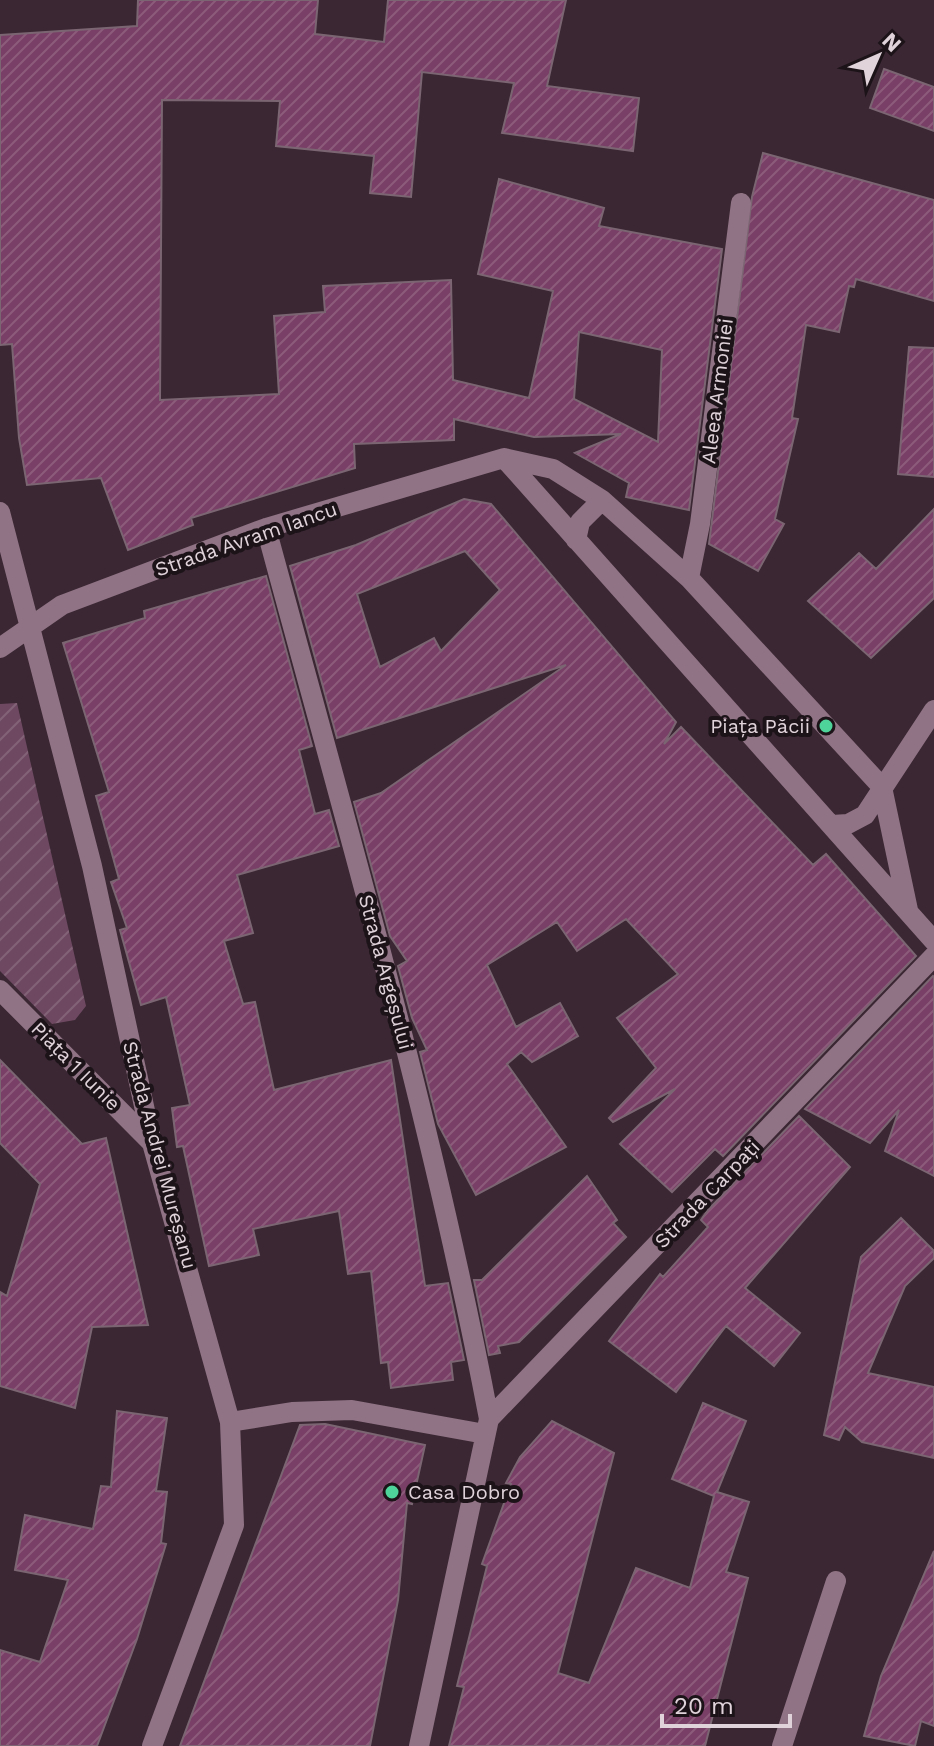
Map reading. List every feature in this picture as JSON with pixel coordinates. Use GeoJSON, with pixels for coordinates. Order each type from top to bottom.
{"type":"FeatureCollection","features":[{"type":"Feature","properties":{"kind":"street","name":"Aleea Armoniei"},"geometry":{"type":"LineString","coordinates":[[689,578],[700,524],[741,203]]}},
{"type":"Feature","properties":{"kind":"street"},"geometry":{"type":"LineString","coordinates":[[504,458],[553,469],[602,500],[689,578],[882,787],[908,910]]}},
{"type":"Feature","properties":{"kind":"street"},"geometry":{"type":"LineString","coordinates":[[504,458],[934,941]]}},
{"type":"Feature","properties":{"kind":"street","name":"Strada Avram Iancu"},"geometry":{"type":"LineString","coordinates":[[0,648],[62,605],[266,528],[504,458]]}},
{"type":"Feature","properties":{"kind":"street"},"geometry":{"type":"LineString","coordinates":[[576,540],[580,522],[602,500]]}},
{"type":"Feature","properties":{"kind":"street","name":"Strada Andrei Mureșanu"},"geometry":{"type":"LineString","coordinates":[[0,512],[92,866],[152,1143],[230,1422],[234,1525],[152,1746]]}},
{"type":"Feature","properties":{"kind":"street","name":"Strada Argeșului"},"geometry":{"type":"LineString","coordinates":[[266,528],[415,1080],[460,1266],[487,1426]]}},
{"type":"Feature","properties":{"kind":"street"},"geometry":{"type":"LineString","coordinates":[[832,825],[848,824],[865,815],[934,710]]}},
{"type":"Feature","properties":{"kind":"street","name":"Strada Carpați"},"geometry":{"type":"LineString","coordinates":[[487,1426],[934,956]]}},
{"type":"Feature","properties":{"kind":"street","name":"Piața 1 Iunie"},"geometry":{"type":"LineString","coordinates":[[0,990],[152,1143]]}},
{"type":"Feature","properties":{"kind":"street"},"geometry":{"type":"LineString","coordinates":[[230,1422],[292,1412],[352,1410],[487,1426],[419,1746]]}},
{"type":"Feature","properties":{"kind":"street"},"geometry":{"type":"LineString","coordinates":[[782,1746],[836,1581]]}},
{"type":"Feature","properties":{"kind":"shaded area"},"geometry":{"type":"Polygon","coordinates":[[[17,703],[86,1006],[75,1020],[52,1024],[0,971],[0,704],[17,703]]]}},
{"type":"Feature","properties":{"kind":"building"},"geometry":{"type":"Polygon","coordinates":[[[138,0],[318,0],[315,34],[384,42],[388,0],[566,0],[547,86],[639,98],[633,151],[502,133],[514,83],[422,72],[411,197],[370,193],[374,156],[276,146],[280,101],[162,100],[160,400],[279,394],[274,316],[325,312],[323,286],[451,280],[453,380],[529,398],[553,291],[478,274],[499,179],[604,208],[599,226],[722,249],[689,510],[626,497],[629,483],[575,453],[621,434],[534,437],[454,419],[454,440],[354,444],[355,468],[191,518],[193,525],[128,550],[101,478],[27,485],[19,438],[12,344],[0,345],[0,35],[137,26],[138,0]],[[579,332],[574,399],[658,442],[662,350],[579,332]]]}},
{"type":"Feature","properties":{"kind":"building"},"geometry":{"type":"Polygon","coordinates":[[[884,69],[934,87],[934,131],[870,108],[884,69]]]}},
{"type":"Feature","properties":{"kind":"building"},"geometry":{"type":"Polygon","coordinates":[[[763,153],[934,200],[934,301],[856,279],[854,287],[849,286],[839,332],[806,325],[792,418],[798,419],[775,519],[784,524],[758,571],[709,544],[752,197],[763,153]]]}},
{"type":"Feature","properties":{"kind":"building"},"geometry":{"type":"Polygon","coordinates":[[[909,347],[934,348],[934,477],[898,474],[909,347]]]}},
{"type":"Feature","properties":{"kind":"building"},"geometry":{"type":"Polygon","coordinates":[[[464,499],[491,504],[676,722],[664,744],[681,727],[813,865],[826,854],[916,956],[723,1156],[715,1149],[672,1192],[620,1144],[675,1089],[613,1122],[609,1118],[656,1068],[617,1018],[678,974],[626,919],[577,951],[557,922],[487,965],[516,1027],[560,1003],[578,1036],[532,1062],[521,1052],[507,1064],[566,1147],[476,1195],[438,1124],[420,1052],[427,1050],[412,1018],[398,966],[407,961],[390,936],[354,802],[381,793],[566,665],[337,738],[290,566],[356,545],[464,499]],[[465,551],[357,594],[380,667],[434,638],[441,651],[500,590],[465,551]]]}},
{"type":"Feature","properties":{"kind":"building"},"geometry":{"type":"Polygon","coordinates":[[[934,509],[934,598],[871,658],[808,601],[859,553],[876,569],[934,509]]]}},
{"type":"Feature","properties":{"kind":"building"},"geometry":{"type":"Polygon","coordinates":[[[266,576],[312,746],[299,750],[315,814],[329,810],[339,846],[237,875],[253,933],[224,941],[243,1004],[255,1002],[274,1090],[391,1060],[425,1286],[448,1283],[464,1360],[451,1362],[453,1380],[391,1388],[388,1362],[381,1363],[371,1271],[348,1274],[339,1211],[253,1229],[259,1255],[209,1266],[183,1146],[177,1147],[172,1108],[190,1105],[166,997],[141,1005],[120,930],[127,928],[111,882],[119,879],[96,796],[109,792],[63,643],[145,618],[144,611],[266,576]]]}},
{"type":"Feature","properties":{"kind":"building"},"geometry":{"type":"Polygon","coordinates":[[[933,976],[934,1176],[885,1151],[899,1110],[870,1143],[805,1109],[933,976]]]}},
{"type":"Feature","properties":{"kind":"building"},"geometry":{"type":"Polygon","coordinates":[[[0,1060],[82,1144],[106,1138],[148,1325],[92,1327],[75,1408],[0,1386],[0,1292],[7,1296],[40,1184],[0,1143],[0,1060]]]}},
{"type":"Feature","properties":{"kind":"building"},"geometry":{"type":"Polygon","coordinates":[[[799,1116],[850,1167],[745,1288],[800,1333],[774,1366],[726,1326],[676,1392],[609,1341],[660,1274],[663,1277],[708,1227],[701,1220],[708,1210],[799,1116]]]}},
{"type":"Feature","properties":{"kind":"building"},"geometry":{"type":"Polygon","coordinates":[[[587,1176],[617,1220],[613,1223],[626,1237],[519,1342],[498,1346],[500,1353],[489,1355],[474,1280],[482,1280],[587,1176]]]}},
{"type":"Feature","properties":{"kind":"building"},"geometry":{"type":"Polygon","coordinates":[[[901,1218],[934,1251],[934,1258],[905,1286],[868,1373],[934,1387],[934,1458],[862,1442],[845,1427],[839,1440],[824,1435],[861,1257],[901,1218]]]}},
{"type":"Feature","properties":{"kind":"building"},"geometry":{"type":"Polygon","coordinates":[[[703,1403],[746,1421],[717,1492],[749,1502],[726,1572],[748,1578],[705,1746],[449,1746],[464,1687],[457,1686],[487,1566],[482,1564],[511,1484],[506,1483],[520,1457],[552,1421],[614,1453],[558,1673],[589,1683],[636,1568],[690,1588],[714,1496],[672,1479],[703,1403]]]}},
{"type":"Feature","properties":{"kind":"building"},"geometry":{"type":"Polygon","coordinates":[[[117,1411],[167,1418],[156,1491],[167,1492],[161,1543],[166,1544],[137,1639],[97,1746],[0,1746],[0,1650],[40,1662],[68,1580],[15,1570],[25,1515],[93,1529],[101,1486],[111,1487],[117,1411]]]}},
{"type":"Feature","properties":{"kind":"building"},"geometry":{"type":"Polygon","coordinates":[[[325,1424],[425,1445],[412,1504],[407,1503],[398,1600],[370,1746],[180,1746],[300,1425],[325,1424]]]}},
{"type":"Feature","properties":{"kind":"building"},"geometry":{"type":"Polygon","coordinates":[[[934,1551],[934,1726],[921,1721],[915,1746],[864,1736],[881,1676],[934,1551]]]}},
{"type":"Feature","properties":{"kind":"place","name":"Piața Păcii"},"geometry":{"type":"Point","coordinates":[826,726]}},
{"type":"Feature","properties":{"kind":"place","name":"Casa Dobro"},"geometry":{"type":"Point","coordinates":[392,1492]}}]}
